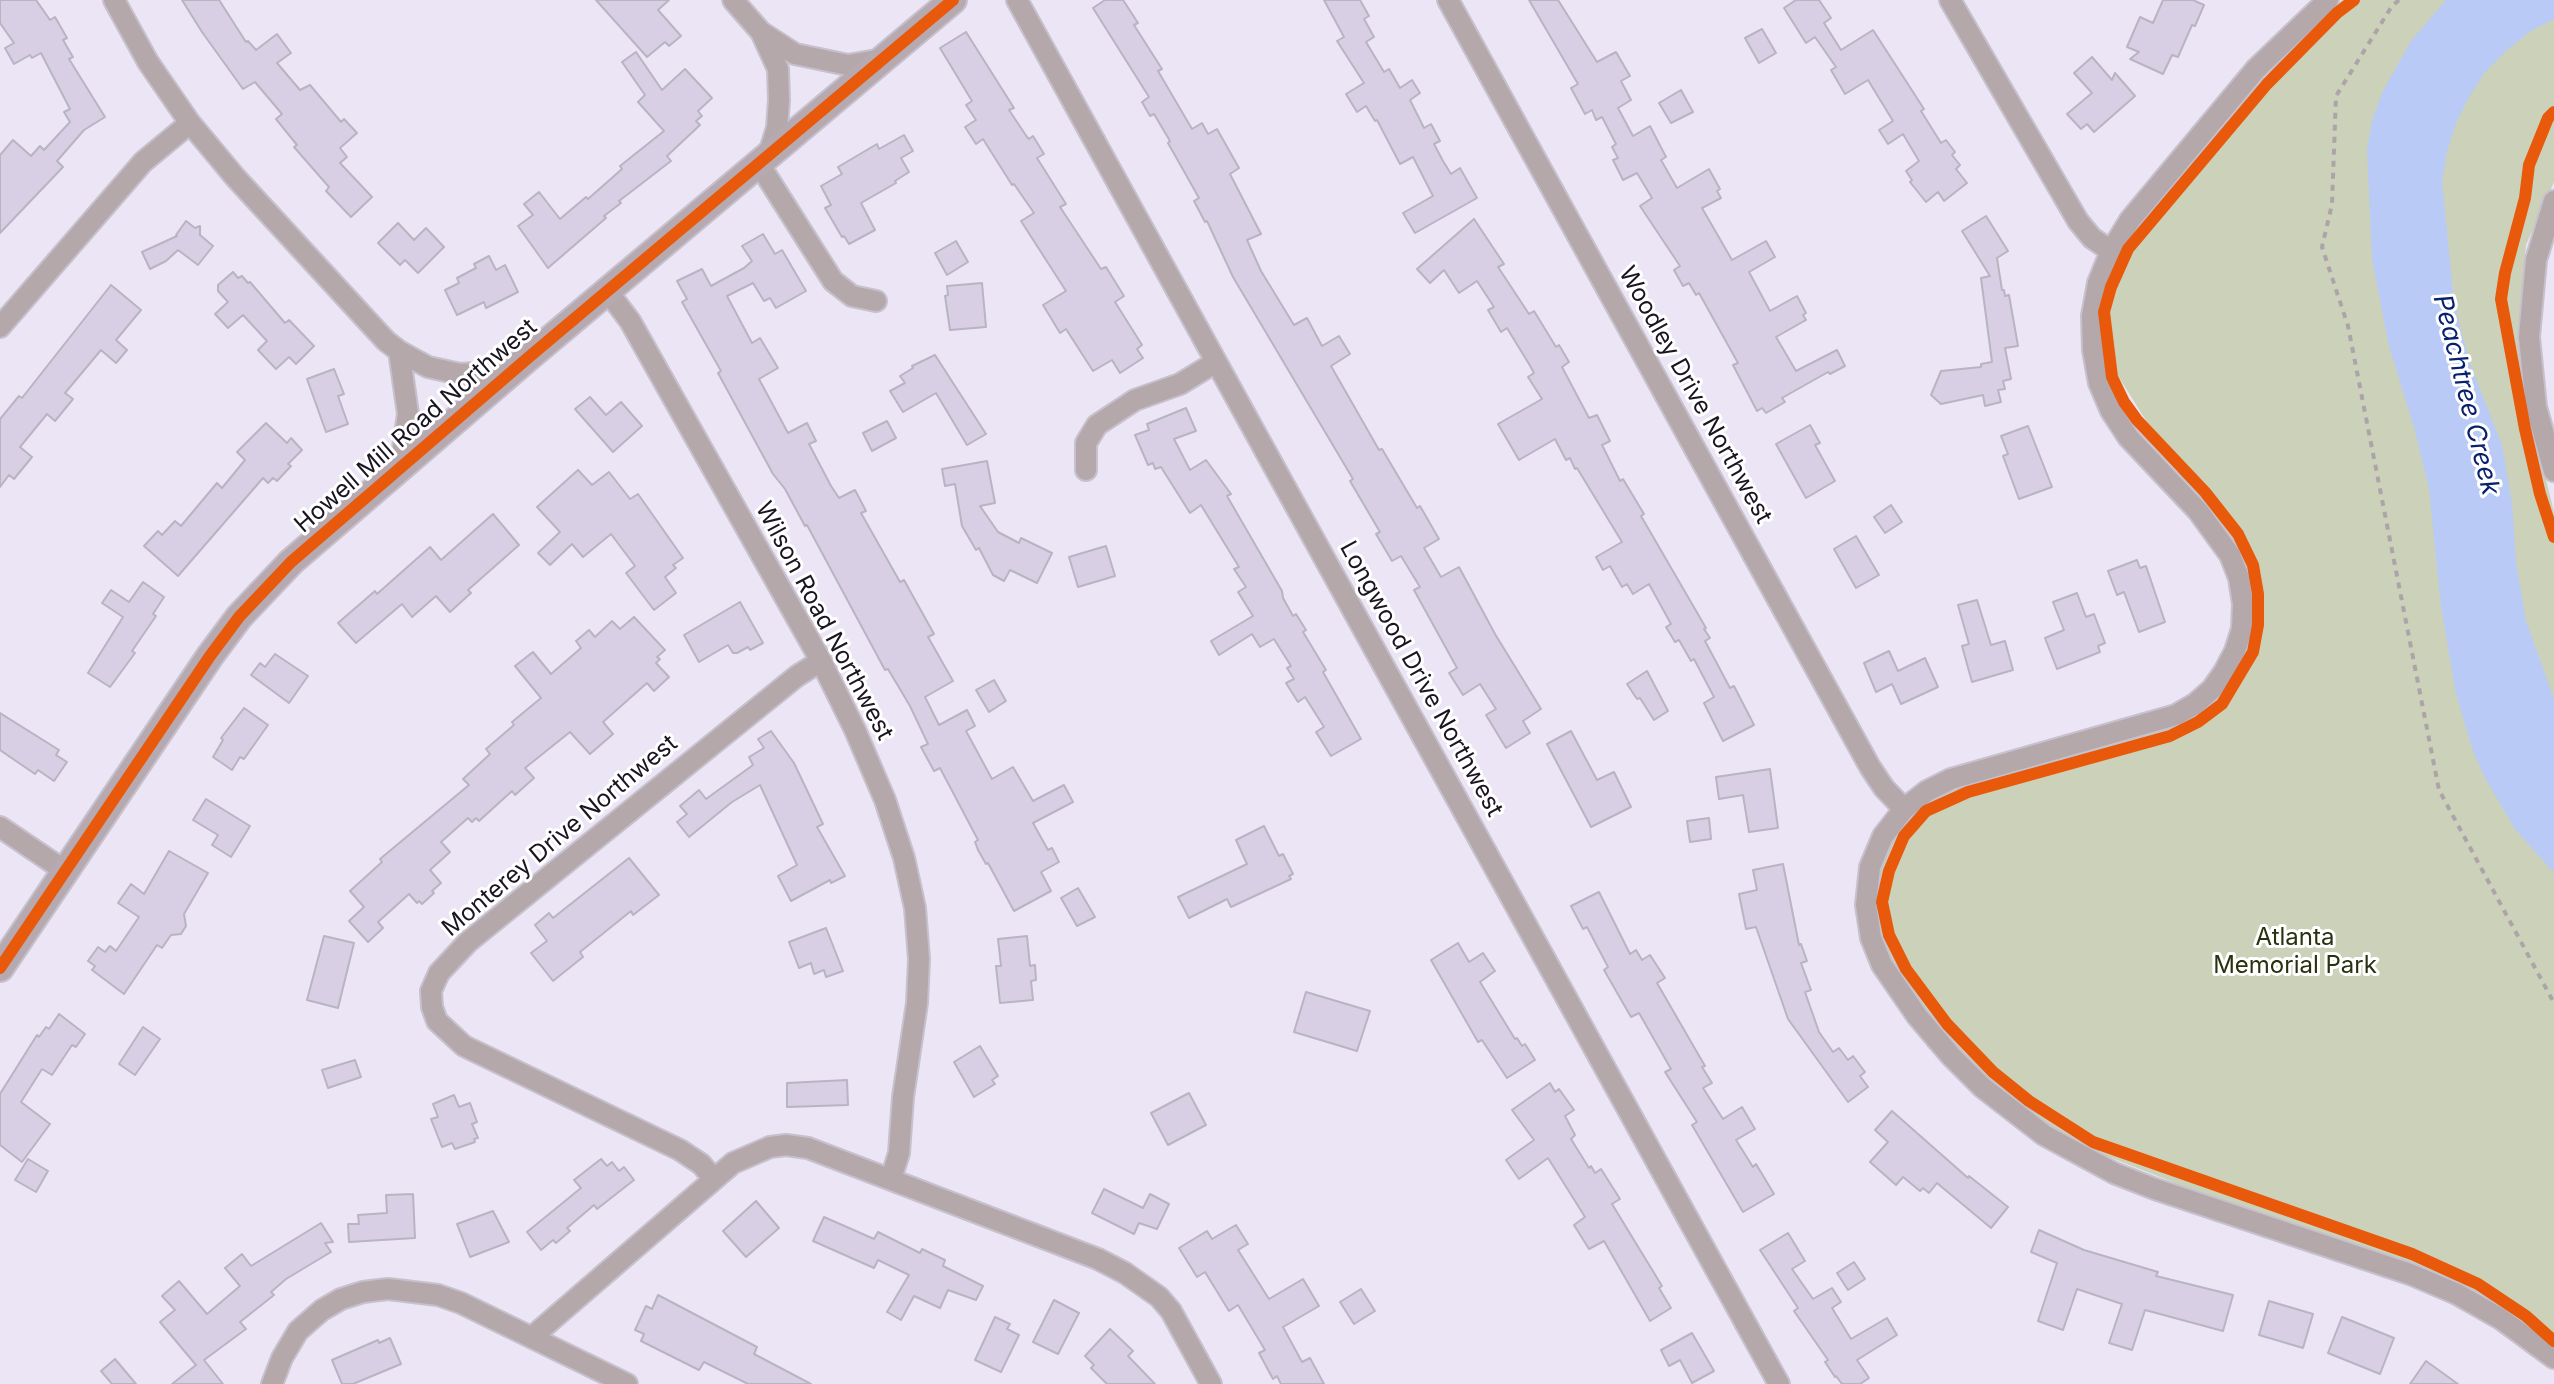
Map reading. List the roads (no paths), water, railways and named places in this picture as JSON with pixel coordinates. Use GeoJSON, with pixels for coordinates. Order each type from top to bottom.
{"type":"FeatureCollection","features":[{"type":"Feature","properties":{"kind":"main road","name":"Howell Mill Road Northwest"},"geometry":{"type":"LineString","coordinates":[[0,968],[239,617],[291,562],[953,0]]}},
{"type":"Feature","properties":{"kind":"street"},"geometry":{"type":"LineString","coordinates":[[114,0],[148,62],[190,123],[235,177],[399,351],[428,367],[460,374],[490,372],[529,357]]}},
{"type":"Feature","properties":{"kind":"street"},"geometry":{"type":"LineString","coordinates":[[733,0],[761,32],[795,54],[848,65],[883,59]]}},
{"type":"Feature","properties":{"kind":"street","name":"Longwood Drive Northwest"},"geometry":{"type":"LineString","coordinates":[[1017,0],[1779,1384]]}},
{"type":"Feature","properties":{"kind":"street","name":"Woodley Drive Northwest"},"geometry":{"type":"LineString","coordinates":[[1448,0],[1870,767],[1904,809]]}},
{"type":"Feature","properties":{"kind":"street"},"geometry":{"type":"LineString","coordinates":[[1950,0],[2078,221],[2092,238],[2111,251]]}},
{"type":"Feature","properties":{"kind":"street"},"geometry":{"type":"LineString","coordinates":[[2328,0],[2256,69],[2130,220],[2111,251],[2098,283],[2092,316],[2093,350],[2099,383],[2111,411],[2128,437],[2198,511],[2230,555],[2239,578],[2243,604],[2242,629],[2235,651],[2212,689],[2176,715],[1951,779],[1927,791],[1904,809],[1883,836],[1870,867],[1866,905],[1871,938],[1882,965],[1917,1016],[1951,1056],[1982,1087],[2044,1135],[2114,1173],[2155,1189],[2410,1274],[2457,1294],[2501,1319],[2554,1358]]}},
{"type":"Feature","properties":{"kind":"street"},"geometry":{"type":"LineString","coordinates":[[761,32],[778,69],[779,100],[777,128],[764,160],[833,281],[852,296],[876,301]]}},
{"type":"Feature","properties":{"kind":"street"},"geometry":{"type":"LineString","coordinates":[[0,327],[143,162],[190,123]]}},
{"type":"Feature","properties":{"kind":"street"},"geometry":{"type":"LineString","coordinates":[[2554,201],[2536,260],[2529,337],[2536,407],[2554,471]]}},
{"type":"Feature","properties":{"kind":"street","name":"Wilson Road Northwest"},"geometry":{"type":"LineString","coordinates":[[608,292],[630,321],[821,661],[885,800],[904,858],[915,908],[919,959],[917,1003],[903,1097],[899,1153],[891,1179]]}},
{"type":"Feature","properties":{"kind":"street"},"geometry":{"type":"LineString","coordinates":[[399,351],[408,414],[400,468]]}},
{"type":"Feature","properties":{"kind":"street"},"geometry":{"type":"LineString","coordinates":[[1086,470],[1086,443],[1097,425],[1135,400],[1180,384],[1216,362]]}},
{"type":"Feature","properties":{"kind":"street","name":"Monterey Drive Northwest"},"geometry":{"type":"LineString","coordinates":[[714,1179],[701,1164],[680,1150],[464,1046],[437,1021],[431,991],[439,973],[468,942],[797,676],[821,661]]}},
{"type":"Feature","properties":{"kind":"street"},"geometry":{"type":"LineString","coordinates":[[0,827],[65,871]]}},
{"type":"Feature","properties":{"kind":"street"},"geometry":{"type":"LineString","coordinates":[[532,1337],[733,1163],[752,1153],[786,1145],[808,1148],[891,1179],[1098,1259],[1125,1273],[1159,1297],[1171,1311],[1211,1384]]}},
{"type":"Feature","properties":{"kind":"street"},"geometry":{"type":"LineString","coordinates":[[272,1384],[282,1358],[298,1331],[322,1310],[341,1299],[388,1289],[438,1295],[461,1303],[627,1384]]}},
{"type":"Feature","properties":{"kind":"water","name":"Peachtree Creek"},"geometry":{"type":"Polygon","coordinates":[[[2446,0],[2554,0],[2554,19],[2529,32],[2506,51],[2485,72],[2469,97],[2447,151],[2442,181],[2454,303],[2469,361],[2502,445],[2526,621],[2554,699],[2554,873],[2515,829],[2485,778],[2473,751],[2456,694],[2441,607],[2429,489],[2389,346],[2372,259],[2367,150],[2372,121],[2382,93],[2411,41],[2446,0]]]}},
{"type":"Feature","properties":{"kind":"park label","name":"Atlanta Memorial Park"},"geometry":{"type":"Point","coordinates":[2295,952]}}]}
